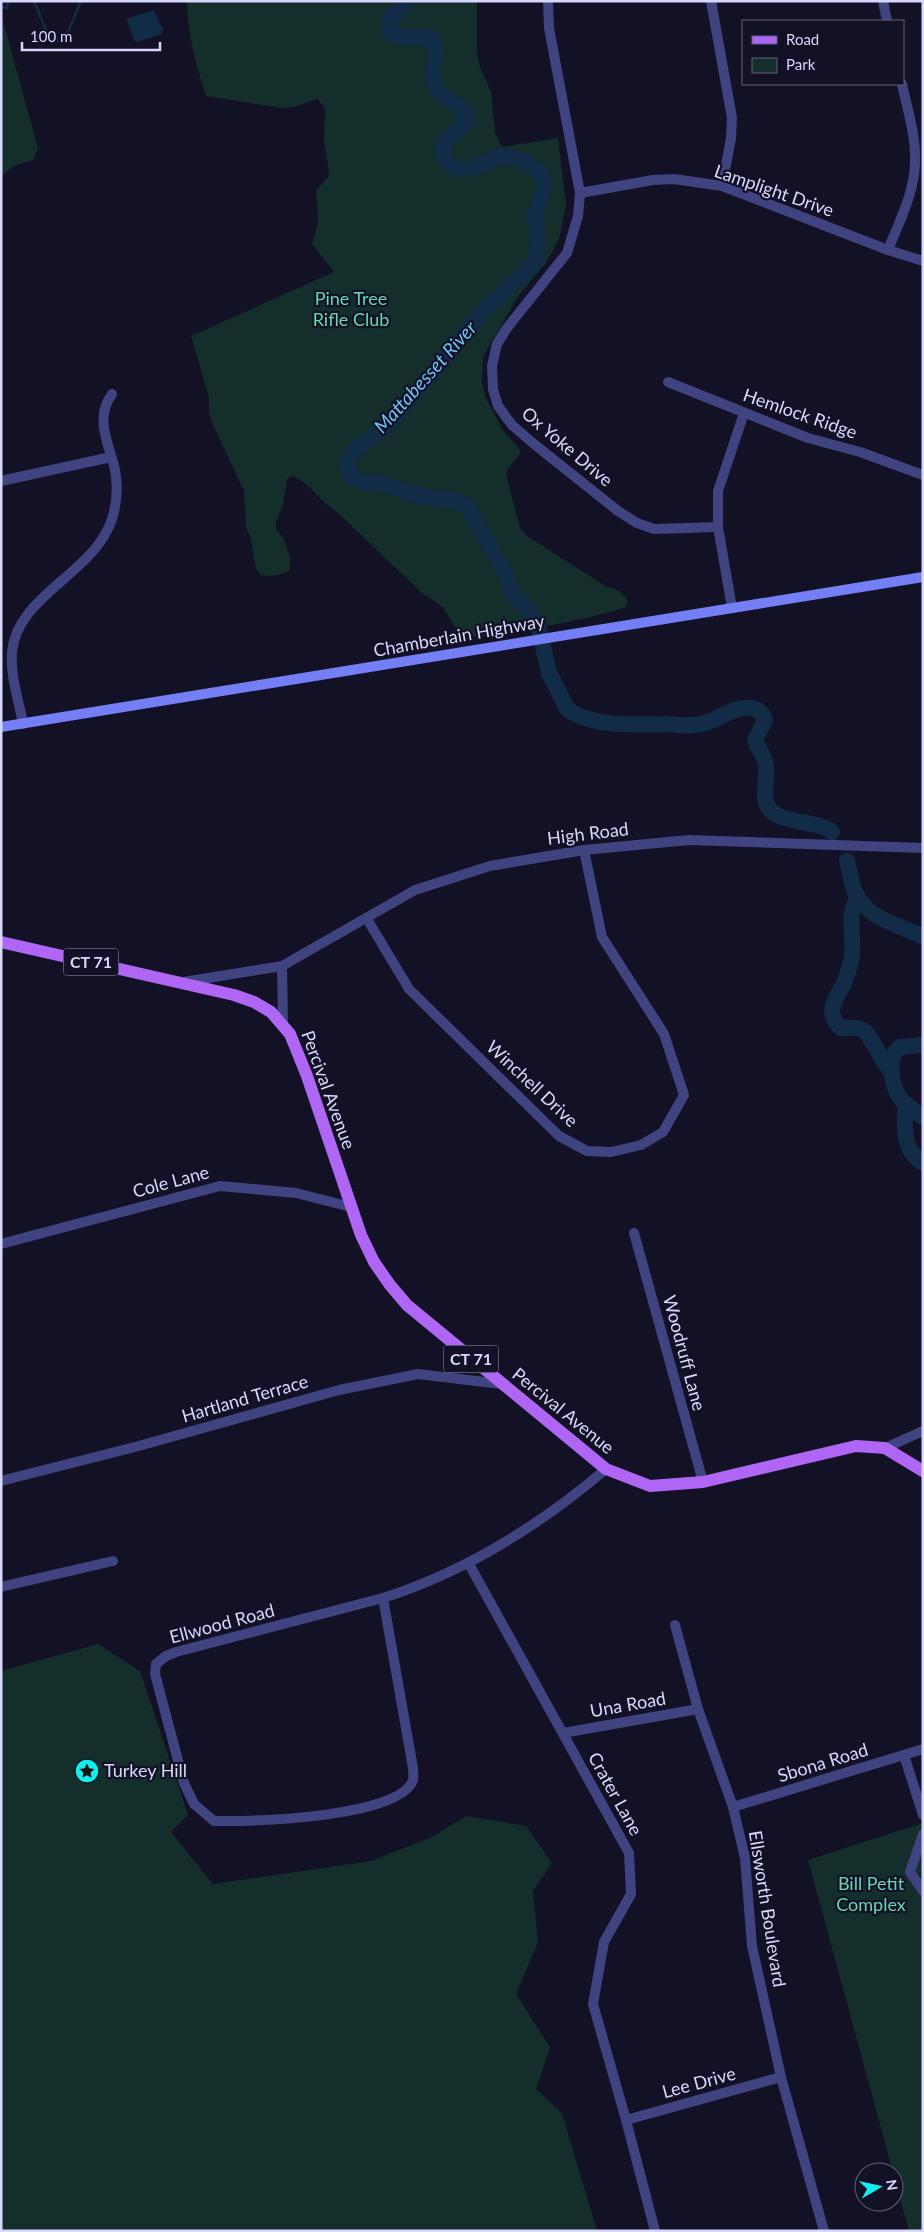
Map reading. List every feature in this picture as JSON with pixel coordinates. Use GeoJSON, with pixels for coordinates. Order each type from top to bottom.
{"type":"FeatureCollection","features":[{"type":"Feature","properties":{"kind":"main road","name":"Chamberlain Highway"},"geometry":{"type":"LineString","coordinates":[[1,727],[923,577]]}},
{"type":"Feature","properties":{"kind":"main road","name":"High Road"},"geometry":{"type":"LineString","coordinates":[[1,942],[181,982]]}},
{"type":"Feature","properties":{"kind":"main road","name":"Percival Avenue"},"geometry":{"type":"LineString","coordinates":[[181,982],[254,1002],[271,1012],[283,1024],[290,1034],[308,1076],[351,1207],[374,1262],[390,1285],[408,1305],[501,1384],[606,1469],[650,1486],[703,1482],[856,1446],[885,1448],[923,1471]]}},
{"type":"Feature","properties":{"kind":"street","name":"Ox Yoke Drive"},"geometry":{"type":"LineString","coordinates":[[548,1],[549,28],[580,193],[578,216],[567,253],[507,328],[497,344],[492,366],[492,389],[498,406],[512,425],[618,511],[654,529],[718,526]]}},
{"type":"Feature","properties":{"kind":"street"},"geometry":{"type":"LineString","coordinates":[[711,1],[732,118],[731,138],[722,186]]}},
{"type":"Feature","properties":{"kind":"street"},"geometry":{"type":"LineString","coordinates":[[882,1],[887,20]]}},
{"type":"Feature","properties":{"kind":"street"},"geometry":{"type":"LineString","coordinates":[[888,250],[908,202],[914,171],[915,157],[912,130],[902,85]]}},
{"type":"Feature","properties":{"kind":"street","name":"Lamplight Drive"},"geometry":{"type":"LineString","coordinates":[[580,193],[653,180],[674,179],[722,186],[888,250],[923,261]]}},
{"type":"Feature","properties":{"kind":"street","name":"Hemlock Ridge"},"geometry":{"type":"LineString","coordinates":[[668,382],[808,438],[860,452],[923,475]]}},
{"type":"Feature","properties":{"kind":"street"},"geometry":{"type":"LineString","coordinates":[[23,724],[12,665],[14,641],[24,620],[38,604],[90,556],[108,531],[116,503],[117,487],[102,420],[104,409],[112,394]]}},
{"type":"Feature","properties":{"kind":"street"},"geometry":{"type":"LineString","coordinates":[[732,608],[718,526],[718,491],[744,413]]}},
{"type":"Feature","properties":{"kind":"street"},"geometry":{"type":"LineString","coordinates":[[1,481],[110,457]]}},
{"type":"Feature","properties":{"kind":"street","name":"High Road"},"geometry":{"type":"LineString","coordinates":[[181,982],[282,966],[415,890],[490,866],[584,850],[689,840],[923,848]]}},
{"type":"Feature","properties":{"kind":"street","name":"Winchell Drive"},"geometry":{"type":"LineString","coordinates":[[367,918],[409,989],[559,1136],[587,1151],[611,1152],[641,1145],[663,1132],[684,1096],[664,1034],[602,937],[584,850]]}},
{"type":"Feature","properties":{"kind":"street"},"geometry":{"type":"LineString","coordinates":[[282,966],[283,1024]]}},
{"type":"Feature","properties":{"kind":"street","name":"Cole Lane"},"geometry":{"type":"LineString","coordinates":[[1,1244],[220,1186],[296,1193],[351,1207]]}},
{"type":"Feature","properties":{"kind":"street","name":"Woodruff Lane"},"geometry":{"type":"LineString","coordinates":[[634,1233],[703,1482]]}},
{"type":"Feature","properties":{"kind":"street","name":"Hartland Terrace"},"geometry":{"type":"LineString","coordinates":[[1,1481],[135,1447],[340,1390],[418,1374],[501,1384]]}},
{"type":"Feature","properties":{"kind":"street"},"geometry":{"type":"LineString","coordinates":[[885,1448],[923,1432]]}},
{"type":"Feature","properties":{"kind":"street","name":"Ellwood Road"},"geometry":{"type":"LineString","coordinates":[[383,1598],[413,1768],[414,1779],[408,1788],[394,1798],[310,1818],[272,1821],[214,1821],[202,1812],[194,1804],[184,1783],[155,1674],[156,1664],[166,1656],[176,1652],[383,1598],[437,1579],[469,1564],[511,1539],[584,1488],[606,1469]]}},
{"type":"Feature","properties":{"kind":"street"},"geometry":{"type":"LineString","coordinates":[[1,1587],[113,1561]]}},
{"type":"Feature","properties":{"kind":"street","name":"Crater Lane"},"geometry":{"type":"LineString","coordinates":[[469,1564],[629,1853],[631,1894],[604,1942],[593,2004],[655,2231]]}},
{"type":"Feature","properties":{"kind":"street","name":"Ellsworth Boulevard"},"geometry":{"type":"LineString","coordinates":[[675,1625],[698,1710],[733,1807],[745,1858],[752,1946],[781,2077],[824,2231]]}},
{"type":"Feature","properties":{"kind":"street","name":"Una Road"},"geometry":{"type":"LineString","coordinates":[[563,1733],[698,1710]]}},
{"type":"Feature","properties":{"kind":"street","name":"Sbona Road"},"geometry":{"type":"LineString","coordinates":[[733,1807],[923,1749]]}},
{"type":"Feature","properties":{"kind":"street"},"geometry":{"type":"LineString","coordinates":[[904,1755],[923,1815]]}},
{"type":"Feature","properties":{"kind":"street"},"geometry":{"type":"LineString","coordinates":[[923,1834],[910,1872],[923,1891]]}},
{"type":"Feature","properties":{"kind":"street","name":"Lee Drive"},"geometry":{"type":"LineString","coordinates":[[626,2120],[781,2077]]}},
{"type":"Feature","properties":{"kind":"green space","name":"Pine Tree Rifle Club"},"geometry":{"type":"Polygon","coordinates":[[[187,1],[477,1],[477,54],[480,67],[491,92],[495,133],[502,147],[558,138],[566,204],[559,239],[546,263],[519,295],[483,357],[482,382],[485,396],[502,429],[519,448],[520,454],[506,474],[520,528],[527,536],[607,587],[618,590],[627,599],[627,606],[598,615],[547,626],[496,635],[465,637],[456,629],[443,607],[422,593],[337,512],[299,479],[292,476],[287,479],[283,504],[276,522],[276,529],[284,539],[290,558],[290,571],[266,576],[260,574],[256,569],[251,539],[246,527],[244,491],[213,425],[209,413],[209,398],[191,336],[334,272],[312,244],[318,222],[316,191],[328,177],[329,171],[324,140],[325,108],[317,99],[294,107],[281,108],[206,96],[190,37],[187,1]]]}},
{"type":"Feature","properties":{"kind":"green space"},"geometry":{"type":"Polygon","coordinates":[[[1,14],[38,148],[33,160],[14,166],[1,176],[1,14]]]}},
{"type":"Feature","properties":{"kind":"green space"},"geometry":{"type":"Polygon","coordinates":[[[98,1644],[140,1671],[188,1815],[171,1832],[213,1884],[371,1861],[432,1837],[466,1816],[526,1826],[552,1863],[533,1891],[538,1942],[516,1994],[550,2047],[536,2089],[562,2113],[597,2231],[1,2231],[1,1671],[98,1644]]]}},
{"type":"Feature","properties":{"kind":"green space","name":"Bill Petit Complex"},"geometry":{"type":"Polygon","coordinates":[[[923,1823],[923,2231],[909,2231],[904,2212],[904,2162],[890,2162],[808,1860],[923,1823]]]}},
{"type":"Feature","properties":{"kind":"water"},"geometry":{"type":"Polygon","coordinates":[[[154,10],[163,30],[162,34],[138,42],[134,40],[126,19],[154,10]]]}},
{"type":"Feature","properties":{"kind":"waterway"},"geometry":{"type":"LineString","coordinates":[[1,7],[7,8],[8,1]]}},
{"type":"Feature","properties":{"kind":"waterway"},"geometry":{"type":"LineString","coordinates":[[33,1],[49,34],[59,41],[66,37],[81,1]]}},
{"type":"Feature","properties":{"kind":"waterway"},"geometry":{"type":"LineString","coordinates":[[316,1],[323,1]]}},
{"type":"Feature","properties":{"kind":"waterway","name":"Mattabesset River"},"geometry":{"type":"LineString","coordinates":[[405,1],[402,8],[390,19],[389,31],[398,37],[432,38],[436,52],[433,74],[434,84],[441,94],[464,112],[467,118],[465,124],[444,142],[443,150],[446,161],[456,169],[471,169],[505,156],[525,161],[539,172],[545,187],[535,215],[538,243],[536,257],[531,267],[486,308],[391,422],[353,452],[347,467],[350,475],[358,481],[384,484],[418,496],[457,501],[468,507],[505,573],[512,593],[537,620],[549,673],[568,710],[591,720],[616,724],[686,725],[710,722],[728,712],[739,709],[757,710],[765,720],[755,740],[766,765],[765,798],[768,807],[773,813],[781,817],[827,828],[832,832]]}},
{"type":"Feature","properties":{"kind":"waterway","name":"Mattabesset River"},"geometry":{"type":"LineString","coordinates":[[847,861],[855,892],[868,909],[885,920],[923,937]]}},
{"type":"Feature","properties":{"kind":"waterway","name":"Mattabesset River"},"geometry":{"type":"LineString","coordinates":[[858,897],[854,904],[851,919],[851,961],[832,1011],[836,1022],[841,1028],[856,1028],[865,1032],[892,1072]]}},
{"type":"Feature","properties":{"kind":"waterway","name":"Mattabesset River"},"geometry":{"type":"LineString","coordinates":[[923,1045],[900,1047],[895,1052],[891,1066],[893,1082],[899,1096],[905,1104],[923,1117]]}},
{"type":"Feature","properties":{"kind":"waterway","name":"Mattabesset River"},"geometry":{"type":"LineString","coordinates":[[906,1104],[905,1129],[908,1144],[916,1158],[923,1163]]}},
{"type":"Feature","properties":{"kind":"place","name":"Turkey Hill"},"geometry":{"type":"Point","coordinates":[87,1771]}}]}
